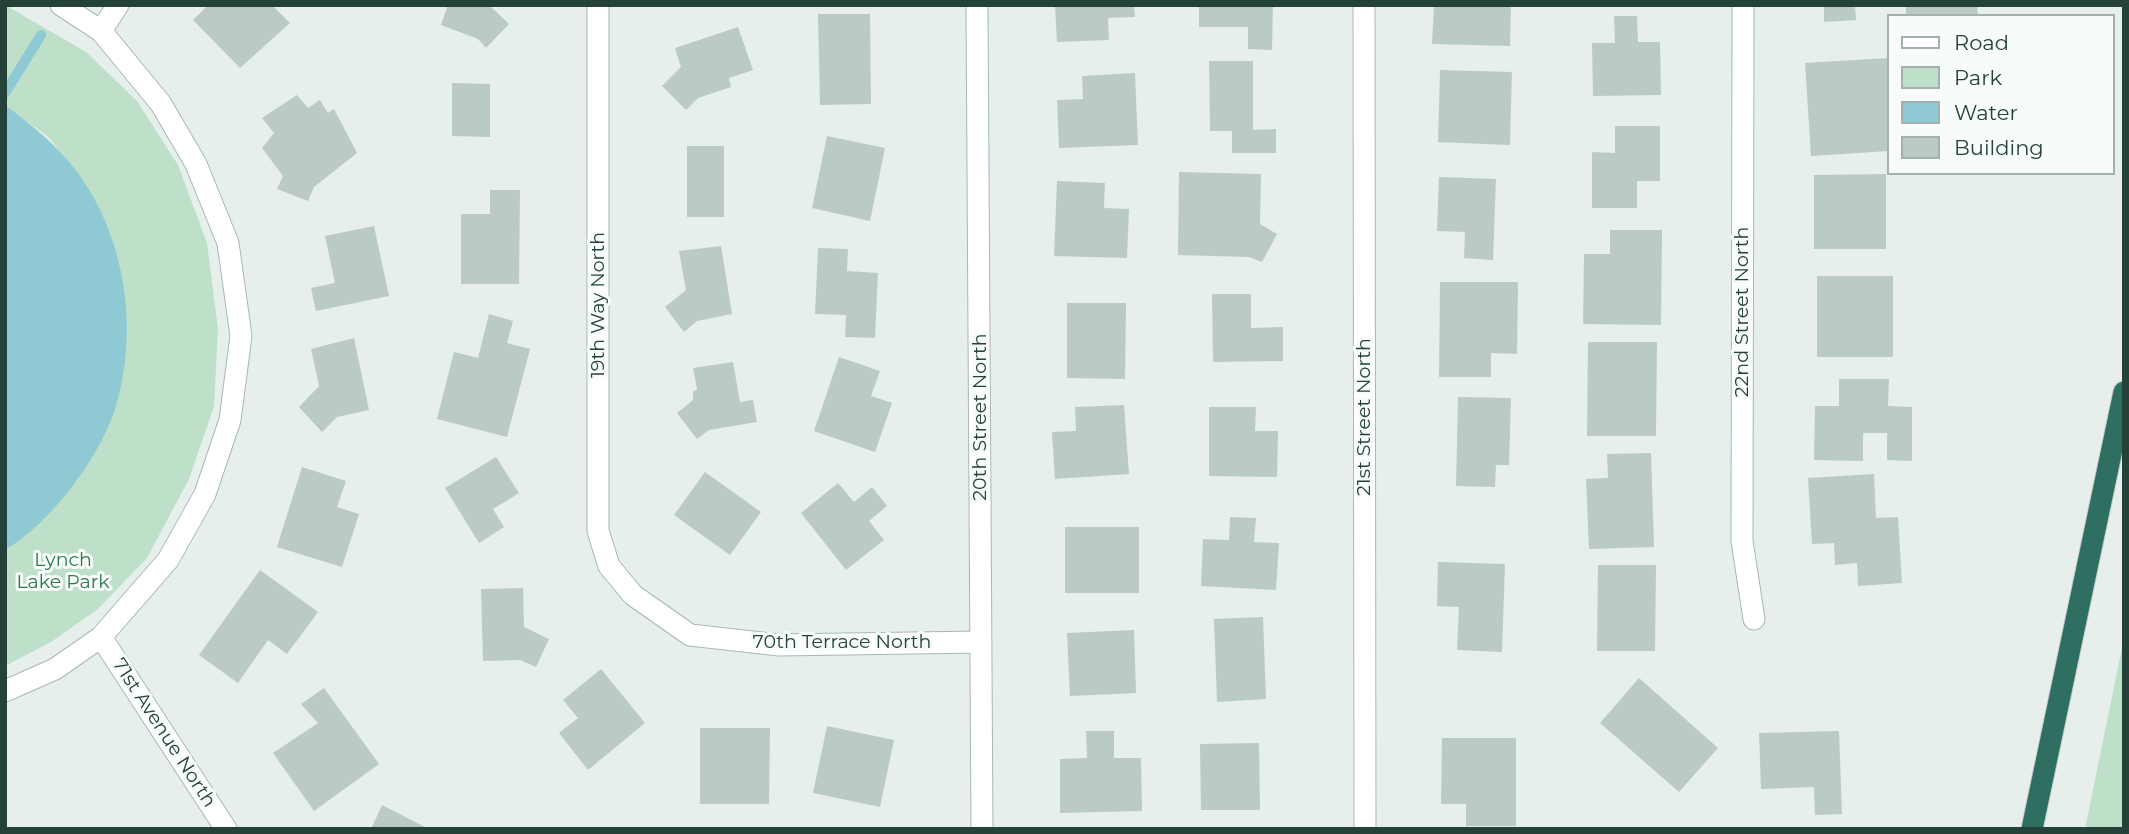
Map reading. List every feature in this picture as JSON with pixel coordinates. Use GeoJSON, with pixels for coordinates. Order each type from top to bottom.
{"type":"FeatureCollection","features":[{"type":"Feature","properties":{"kind":"highway"},"geometry":{"type":"LineString","coordinates":[[2032,829],[2124,392]]}},
{"type":"Feature","properties":{"kind":"street"},"geometry":{"type":"LineString","coordinates":[[5,691],[55,669],[101,637],[169,560],[205,494],[230,420],[241,336],[228,243],[196,164],[161,104],[101,31],[61,5]]}},
{"type":"Feature","properties":{"kind":"street"},"geometry":{"type":"LineString","coordinates":[[101,31],[118,5]]}},
{"type":"Feature","properties":{"kind":"street","name":"19th Way North"},"geometry":{"type":"LineString","coordinates":[[598,5],[598,531],[609,566],[633,595]]}},
{"type":"Feature","properties":{"kind":"street","name":"20th Street North"},"geometry":{"type":"LineString","coordinates":[[977,5],[982,829]]}},
{"type":"Feature","properties":{"kind":"street","name":"21st Street North"},"geometry":{"type":"LineString","coordinates":[[1364,5],[1364,829]]}},
{"type":"Feature","properties":{"kind":"street","name":"22nd Street North"},"geometry":{"type":"LineString","coordinates":[[1743,5],[1742,541],[1754,618]]}},
{"type":"Feature","properties":{"kind":"street","name":"70th Terrace North"},"geometry":{"type":"LineString","coordinates":[[633,595],[690,635],[779,645],[981,642]]}},
{"type":"Feature","properties":{"kind":"street","name":"71st Avenue North"},"geometry":{"type":"LineString","coordinates":[[101,637],[226,829]]}},
{"type":"Feature","properties":{"kind":"green space","name":"Lynch Lake Park"},"geometry":{"type":"Polygon","coordinates":[[[5,5],[86,52],[137,101],[178,165],[207,243],[218,329],[214,406],[189,479],[147,558],[98,609],[51,642],[5,666],[5,550],[9,548],[111,235],[85,182],[48,137],[5,105],[5,5]]]}},
{"type":"Feature","properties":{"kind":"green space"},"geometry":{"type":"Polygon","coordinates":[[[2124,638],[2124,829],[2085,829],[2124,638]]]}},
{"type":"Feature","properties":{"kind":"water"},"geometry":{"type":"Polygon","coordinates":[[[5,105],[58,150],[85,183],[111,235],[119,263],[127,322],[122,380],[115,409],[102,440],[57,505],[33,529],[5,550],[5,105]]]}},
{"type":"Feature","properties":{"kind":"building"},"geometry":{"type":"Polygon","coordinates":[[[208,5],[272,5],[290,23],[240,68],[193,20],[208,5]]]}},
{"type":"Feature","properties":{"kind":"building"},"geometry":{"type":"Polygon","coordinates":[[[448,5],[489,5],[509,24],[486,48],[478,39],[441,25],[448,5]]]}},
{"type":"Feature","properties":{"kind":"building"},"geometry":{"type":"Polygon","coordinates":[[[1055,5],[1134,5],[1135,17],[1108,18],[1109,40],[1057,42],[1055,5]]]}},
{"type":"Feature","properties":{"kind":"building"},"geometry":{"type":"Polygon","coordinates":[[[1199,5],[1273,5],[1272,50],[1248,49],[1248,27],[1199,27],[1199,5]]]}},
{"type":"Feature","properties":{"kind":"building"},"geometry":{"type":"Polygon","coordinates":[[[1434,5],[1511,5],[1510,46],[1432,44],[1434,5]]]}},
{"type":"Feature","properties":{"kind":"building"},"geometry":{"type":"Polygon","coordinates":[[[1824,5],[1855,5],[1856,20],[1824,22],[1824,5]]]}},
{"type":"Feature","properties":{"kind":"building"},"geometry":{"type":"Polygon","coordinates":[[[1906,5],[1977,5],[1978,14],[1906,14],[1906,5]]]}},
{"type":"Feature","properties":{"kind":"building"},"geometry":{"type":"Polygon","coordinates":[[[818,14],[870,14],[871,104],[820,105],[818,14]]]}},
{"type":"Feature","properties":{"kind":"building"},"geometry":{"type":"Polygon","coordinates":[[[1614,16],[1637,16],[1638,42],[1660,42],[1661,95],[1593,96],[1592,43],[1615,43],[1614,16]]]}},
{"type":"Feature","properties":{"kind":"building"},"geometry":{"type":"Polygon","coordinates":[[[738,27],[753,70],[729,78],[731,87],[698,98],[686,110],[662,86],[681,67],[675,48],[738,27]]]}},
{"type":"Feature","properties":{"kind":"building"},"geometry":{"type":"Polygon","coordinates":[[[1888,58],[1888,151],[1811,156],[1805,63],[1888,58]]]}},
{"type":"Feature","properties":{"kind":"building"},"geometry":{"type":"Polygon","coordinates":[[[1209,61],[1253,61],[1253,130],[1276,129],[1276,153],[1232,153],[1232,131],[1210,131],[1209,61]]]}},
{"type":"Feature","properties":{"kind":"building"},"geometry":{"type":"Polygon","coordinates":[[[1440,70],[1512,72],[1510,145],[1438,142],[1440,70]]]}},
{"type":"Feature","properties":{"kind":"building"},"geometry":{"type":"Polygon","coordinates":[[[1135,73],[1138,145],[1059,148],[1057,100],[1083,99],[1082,76],[1135,73]]]}},
{"type":"Feature","properties":{"kind":"building"},"geometry":{"type":"Polygon","coordinates":[[[452,83],[490,84],[490,137],[452,136],[452,83]]]}},
{"type":"Feature","properties":{"kind":"building"},"geometry":{"type":"Polygon","coordinates":[[[297,95],[308,108],[320,100],[328,113],[334,109],[357,153],[314,187],[308,201],[277,189],[283,176],[262,148],[274,133],[262,118],[297,95]]]}},
{"type":"Feature","properties":{"kind":"building"},"geometry":{"type":"Polygon","coordinates":[[[1615,126],[1660,126],[1660,181],[1637,181],[1637,208],[1592,208],[1592,152],[1615,153],[1615,126]]]}},
{"type":"Feature","properties":{"kind":"building"},"geometry":{"type":"Polygon","coordinates":[[[827,136],[885,148],[870,221],[812,208],[827,136]]]}},
{"type":"Feature","properties":{"kind":"building"},"geometry":{"type":"Polygon","coordinates":[[[687,146],[724,146],[724,217],[687,217],[687,146]]]}},
{"type":"Feature","properties":{"kind":"building"},"geometry":{"type":"Polygon","coordinates":[[[1179,172],[1261,174],[1260,224],[1277,234],[1262,262],[1249,257],[1178,255],[1179,172]]]}},
{"type":"Feature","properties":{"kind":"building"},"geometry":{"type":"Polygon","coordinates":[[[1886,174],[1886,249],[1814,249],[1814,175],[1886,174]]]}},
{"type":"Feature","properties":{"kind":"building"},"geometry":{"type":"Polygon","coordinates":[[[1439,177],[1496,179],[1493,260],[1464,258],[1465,232],[1437,231],[1439,177]]]}},
{"type":"Feature","properties":{"kind":"building"},"geometry":{"type":"Polygon","coordinates":[[[1057,181],[1105,183],[1104,208],[1129,209],[1127,258],[1054,256],[1057,181]]]}},
{"type":"Feature","properties":{"kind":"building"},"geometry":{"type":"Polygon","coordinates":[[[490,190],[520,190],[519,284],[461,284],[461,214],[490,214],[490,190]]]}},
{"type":"Feature","properties":{"kind":"building"},"geometry":{"type":"Polygon","coordinates":[[[374,226],[389,296],[316,311],[311,288],[335,283],[325,236],[374,226]]]}},
{"type":"Feature","properties":{"kind":"building"},"geometry":{"type":"Polygon","coordinates":[[[1610,230],[1662,230],[1661,325],[1583,324],[1584,254],[1610,254],[1610,230]]]}},
{"type":"Feature","properties":{"kind":"building"},"geometry":{"type":"Polygon","coordinates":[[[721,246],[732,314],[697,321],[684,332],[665,307],[686,290],[679,251],[721,246]]]}},
{"type":"Feature","properties":{"kind":"building"},"geometry":{"type":"Polygon","coordinates":[[[818,248],[848,249],[847,271],[878,273],[875,338],[845,337],[846,315],[815,314],[818,248]]]}},
{"type":"Feature","properties":{"kind":"building"},"geometry":{"type":"Polygon","coordinates":[[[1817,276],[1893,276],[1893,357],[1817,357],[1817,276]]]}},
{"type":"Feature","properties":{"kind":"building"},"geometry":{"type":"Polygon","coordinates":[[[1440,282],[1518,282],[1517,354],[1491,353],[1491,377],[1439,377],[1440,282]]]}},
{"type":"Feature","properties":{"kind":"building"},"geometry":{"type":"Polygon","coordinates":[[[1212,294],[1251,294],[1251,328],[1283,327],[1283,361],[1213,362],[1212,294]]]}},
{"type":"Feature","properties":{"kind":"building"},"geometry":{"type":"Polygon","coordinates":[[[1067,303],[1126,303],[1125,379],[1067,378],[1067,303]]]}},
{"type":"Feature","properties":{"kind":"building"},"geometry":{"type":"Polygon","coordinates":[[[489,314],[513,321],[507,343],[530,349],[507,437],[437,419],[454,352],[478,358],[489,314]]]}},
{"type":"Feature","properties":{"kind":"building"},"geometry":{"type":"Polygon","coordinates":[[[354,338],[369,410],[337,417],[322,432],[299,407],[319,386],[311,349],[354,338]]]}},
{"type":"Feature","properties":{"kind":"building"},"geometry":{"type":"Polygon","coordinates":[[[1588,342],[1657,342],[1656,436],[1587,436],[1588,342]]]}},
{"type":"Feature","properties":{"kind":"building"},"geometry":{"type":"Polygon","coordinates":[[[839,357],[880,371],[871,396],[892,403],[875,452],[814,431],[839,357]]]}},
{"type":"Feature","properties":{"kind":"building"},"geometry":{"type":"Polygon","coordinates":[[[733,362],[740,402],[753,400],[757,422],[709,430],[697,439],[677,413],[693,400],[693,392],[697,389],[693,368],[733,362]]]}},
{"type":"Feature","properties":{"kind":"building"},"geometry":{"type":"Polygon","coordinates":[[[1839,379],[1889,379],[1888,406],[1912,407],[1912,461],[1887,460],[1887,433],[1863,433],[1863,461],[1814,460],[1815,406],[1839,406],[1839,379]]]}},
{"type":"Feature","properties":{"kind":"building"},"geometry":{"type":"Polygon","coordinates":[[[1458,397],[1511,398],[1509,465],[1496,465],[1495,487],[1456,486],[1458,397]]]}},
{"type":"Feature","properties":{"kind":"building"},"geometry":{"type":"Polygon","coordinates":[[[1124,405],[1129,474],[1055,479],[1052,432],[1076,431],[1075,407],[1124,405]]]}},
{"type":"Feature","properties":{"kind":"building"},"geometry":{"type":"Polygon","coordinates":[[[1209,407],[1256,407],[1255,431],[1278,431],[1277,477],[1209,476],[1209,407]]]}},
{"type":"Feature","properties":{"kind":"building"},"geometry":{"type":"Polygon","coordinates":[[[1651,453],[1654,547],[1589,549],[1586,479],[1608,478],[1607,454],[1651,453]]]}},
{"type":"Feature","properties":{"kind":"building"},"geometry":{"type":"Polygon","coordinates":[[[496,457],[519,493],[493,509],[504,527],[479,543],[445,488],[496,457]]]}},
{"type":"Feature","properties":{"kind":"building"},"geometry":{"type":"Polygon","coordinates":[[[302,467],[346,481],[337,507],[359,514],[342,567],[277,547],[302,467]]]}},
{"type":"Feature","properties":{"kind":"building"},"geometry":{"type":"Polygon","coordinates":[[[705,472],[761,512],[730,555],[674,515],[705,472]]]}},
{"type":"Feature","properties":{"kind":"building"},"geometry":{"type":"Polygon","coordinates":[[[1874,474],[1876,518],[1898,517],[1902,583],[1858,586],[1857,563],[1835,565],[1834,543],[1812,544],[1808,478],[1874,474]]]}},
{"type":"Feature","properties":{"kind":"building"},"geometry":{"type":"Polygon","coordinates":[[[838,483],[854,502],[872,487],[887,506],[869,521],[884,540],[846,570],[801,513],[838,483]]]}},
{"type":"Feature","properties":{"kind":"building"},"geometry":{"type":"Polygon","coordinates":[[[1230,517],[1256,518],[1254,542],[1279,543],[1276,590],[1201,586],[1203,539],[1229,540],[1230,517]]]}},
{"type":"Feature","properties":{"kind":"building"},"geometry":{"type":"Polygon","coordinates":[[[1065,527],[1139,527],[1139,593],[1065,593],[1065,527]]]}},
{"type":"Feature","properties":{"kind":"building"},"geometry":{"type":"Polygon","coordinates":[[[1438,562],[1505,564],[1502,652],[1457,650],[1459,607],[1437,606],[1438,562]]]}},
{"type":"Feature","properties":{"kind":"building"},"geometry":{"type":"Polygon","coordinates":[[[1598,565],[1656,565],[1655,651],[1597,651],[1598,565]]]}},
{"type":"Feature","properties":{"kind":"building"},"geometry":{"type":"Polygon","coordinates":[[[260,570],[318,612],[287,654],[268,640],[238,683],[199,655],[260,570]]]}},
{"type":"Feature","properties":{"kind":"building"},"geometry":{"type":"Polygon","coordinates":[[[523,588],[524,627],[549,639],[536,667],[520,660],[483,661],[481,589],[523,588]]]}},
{"type":"Feature","properties":{"kind":"building"},"geometry":{"type":"Polygon","coordinates":[[[1263,617],[1266,699],[1217,702],[1214,619],[1263,617]]]}},
{"type":"Feature","properties":{"kind":"building"},"geometry":{"type":"Polygon","coordinates":[[[1134,630],[1136,693],[1070,696],[1067,633],[1134,630]]]}},
{"type":"Feature","properties":{"kind":"building"},"geometry":{"type":"Polygon","coordinates":[[[601,669],[645,723],[588,770],[559,733],[578,718],[563,700],[601,669]]]}},
{"type":"Feature","properties":{"kind":"building"},"geometry":{"type":"Polygon","coordinates":[[[1639,678],[1718,748],[1679,792],[1600,723],[1639,678]]]}},
{"type":"Feature","properties":{"kind":"building"},"geometry":{"type":"Polygon","coordinates":[[[324,688],[379,764],[314,811],[273,753],[318,723],[301,704],[324,688]]]}},
{"type":"Feature","properties":{"kind":"building"},"geometry":{"type":"Polygon","coordinates":[[[827,726],[894,740],[880,807],[813,793],[827,726]]]}},
{"type":"Feature","properties":{"kind":"building"},"geometry":{"type":"Polygon","coordinates":[[[700,728],[770,728],[769,804],[700,804],[700,728]]]}},
{"type":"Feature","properties":{"kind":"building"},"geometry":{"type":"Polygon","coordinates":[[[1086,731],[1114,731],[1114,758],[1141,758],[1142,811],[1060,813],[1060,759],[1087,758],[1086,731]]]}},
{"type":"Feature","properties":{"kind":"building"},"geometry":{"type":"Polygon","coordinates":[[[1839,731],[1842,814],[1815,815],[1814,787],[1761,789],[1759,733],[1839,731]]]}},
{"type":"Feature","properties":{"kind":"building"},"geometry":{"type":"Polygon","coordinates":[[[1442,738],[1516,738],[1516,826],[1466,826],[1466,804],[1441,804],[1442,738]]]}},
{"type":"Feature","properties":{"kind":"building"},"geometry":{"type":"Polygon","coordinates":[[[1259,743],[1260,810],[1201,810],[1200,744],[1259,743]]]}},
{"type":"Feature","properties":{"kind":"building"},"geometry":{"type":"Polygon","coordinates":[[[382,805],[429,829],[371,829],[382,805]]]}},
{"type":"Feature","properties":{"kind":"waterway"},"geometry":{"type":"LineString","coordinates":[[5,93],[41,35]]}}]}
